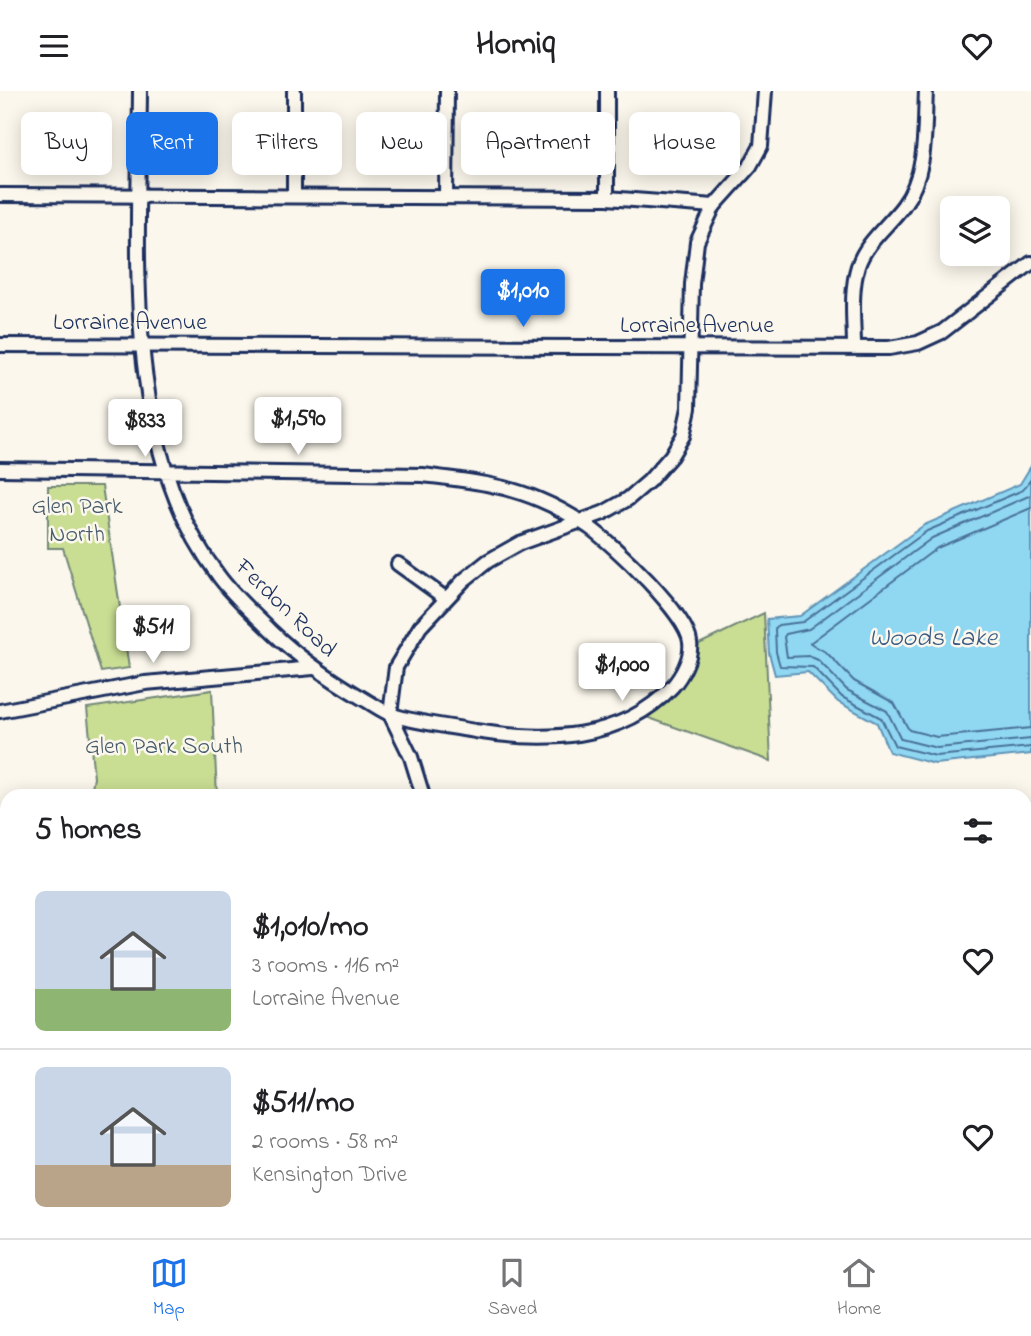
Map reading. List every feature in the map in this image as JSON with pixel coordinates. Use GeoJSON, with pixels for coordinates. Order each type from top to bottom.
{"type":"FeatureCollection","features":[{"type":"Feature","properties":{"kind":"street","name":"Ferdon Road"},"geometry":{"type":"LineString","coordinates":[[141,91],[138,291],[143,344],[164,471],[189,527],[218,575],[249,609],[313,668],[390,714]]}},
{"type":"Feature","properties":{"kind":"street"},"geometry":{"type":"LineString","coordinates":[[294,91],[294,196]]}},
{"type":"Feature","properties":{"kind":"street"},"geometry":{"type":"LineString","coordinates":[[446,197],[447,91]]}},
{"type":"Feature","properties":{"kind":"street"},"geometry":{"type":"LineString","coordinates":[[607,91],[607,198]]}},
{"type":"Feature","properties":{"kind":"street"},"geometry":{"type":"LineString","coordinates":[[421,789],[411,757],[390,714],[396,667],[420,627],[445,598],[488,561],[520,543],[603,513],[628,499],[649,481],[678,445],[689,408],[693,261],[697,242],[714,206],[750,166],[761,146],[765,91]]}},
{"type":"Feature","properties":{"kind":"street"},"geometry":{"type":"LineString","coordinates":[[854,347],[855,280],[859,265],[866,249],[906,203],[919,173],[924,149],[926,91]]}},
{"type":"Feature","properties":{"kind":"street"},"geometry":{"type":"LineString","coordinates":[[0,195],[607,198],[714,206]]}},
{"type":"Feature","properties":{"kind":"street","name":"Lorraine Avenue"},"geometry":{"type":"LineString","coordinates":[[0,345],[889,348],[931,339],[1031,263]]}},
{"type":"Feature","properties":{"kind":"street"},"geometry":{"type":"LineString","coordinates":[[0,469],[423,475],[520,492],[579,521],[606,541],[677,615],[690,643],[689,659],[674,685],[643,711],[599,731],[566,737],[511,736],[390,714]]}},
{"type":"Feature","properties":{"kind":"street"},"geometry":{"type":"LineString","coordinates":[[398,563],[445,598]]}},
{"type":"Feature","properties":{"kind":"street"},"geometry":{"type":"LineString","coordinates":[[0,711],[145,683],[313,668]]}},
{"type":"Feature","properties":{"kind":"green space","name":"Glen Park North"},"geometry":{"type":"Polygon","coordinates":[[[48,486],[102,486],[129,668],[101,672],[63,548],[48,548],[48,486]]]}},
{"type":"Feature","properties":{"kind":"green space"},"geometry":{"type":"Polygon","coordinates":[[[764,613],[771,761],[646,717],[681,687],[691,670],[699,644],[764,613]]]}},
{"type":"Feature","properties":{"kind":"green space","name":"Glen Park South"},"geometry":{"type":"Polygon","coordinates":[[[212,690],[217,789],[92,789],[94,778],[87,708],[212,690]]]}},
{"type":"Feature","properties":{"kind":"water","name":"Woods Lake"},"geometry":{"type":"Polygon","coordinates":[[[1031,466],[1031,754],[935,764],[889,752],[877,723],[838,702],[808,672],[775,675],[769,653],[767,619],[800,616],[924,525],[1020,484],[1031,466]]]}}]}
